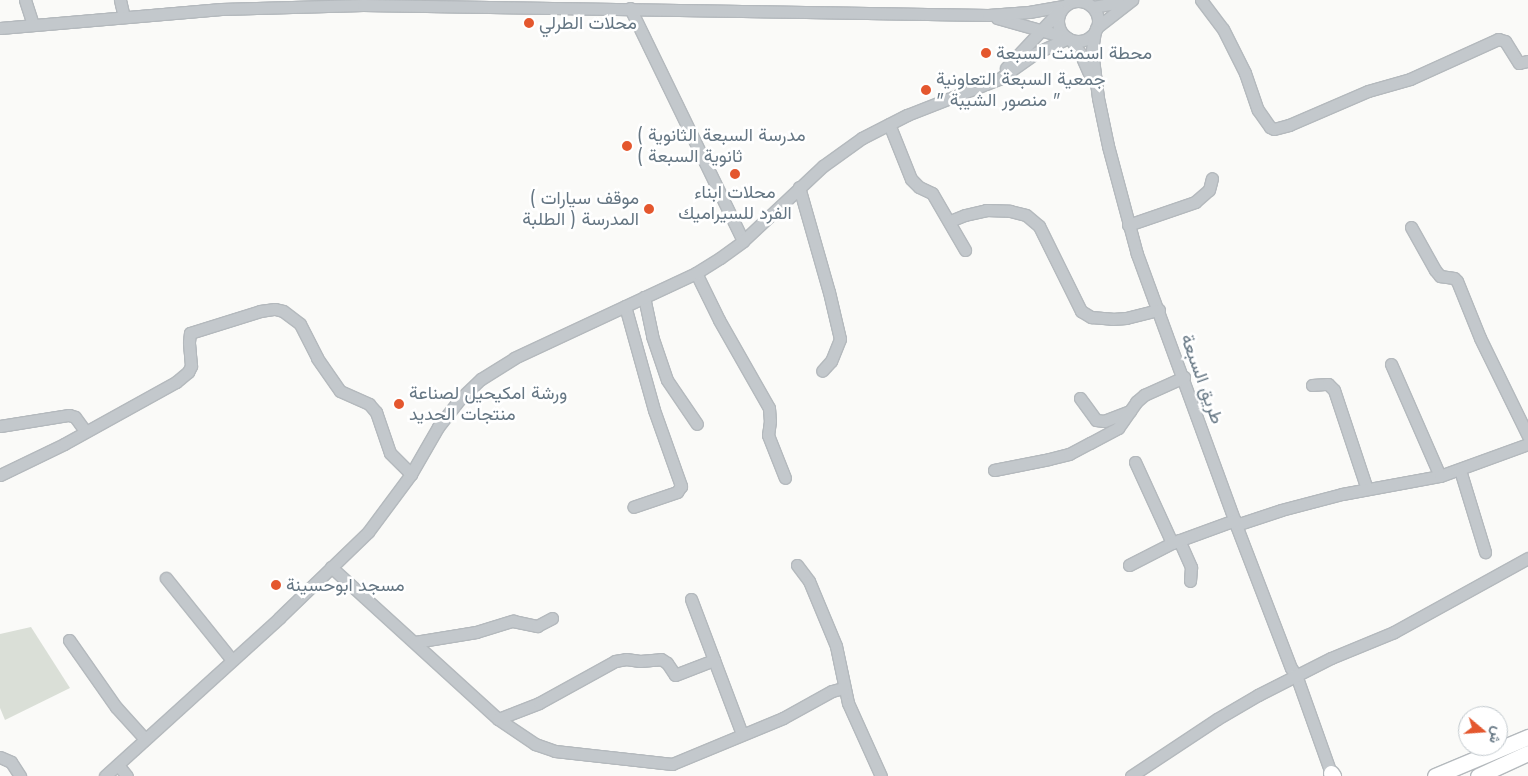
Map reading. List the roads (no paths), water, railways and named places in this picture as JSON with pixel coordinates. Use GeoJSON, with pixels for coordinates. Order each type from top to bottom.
{"type":"FeatureCollection","features":[{"type":"Feature","properties":{"kind":"highway"},"geometry":{"type":"LineString","coordinates":[[1435,776],[1528,737]]}},
{"type":"Feature","properties":{"kind":"highway"},"geometry":{"type":"LineString","coordinates":[[1478,776],[1528,753]]}},
{"type":"Feature","properties":{"kind":"street"},"geometry":{"type":"LineString","coordinates":[[26,0],[33,25]]}},
{"type":"Feature","properties":{"kind":"street"},"geometry":{"type":"LineString","coordinates":[[120,0],[124,18]]}},
{"type":"Feature","properties":{"kind":"street"},"geometry":{"type":"LineString","coordinates":[[0,28],[221,9],[406,2],[543,4],[630,8],[655,3],[988,16],[1030,12],[1065,5],[1079,0],[1091,4],[1132,0]]}},
{"type":"Feature","properties":{"kind":"street"},"geometry":{"type":"LineString","coordinates":[[988,16],[1068,38],[1084,40],[1132,0]]}},
{"type":"Feature","properties":{"kind":"street"},"geometry":{"type":"LineString","coordinates":[[1201,0],[1223,29],[1242,66],[1258,110],[1270,127],[1274,129],[1290,125],[1368,90],[1410,80],[1498,38],[1505,41],[1519,63],[1528,61]]}},
{"type":"Feature","properties":{"kind":"street"},"geometry":{"type":"LineString","coordinates":[[1091,4],[1097,15],[1092,51],[1098,98]]}},
{"type":"Feature","properties":{"kind":"street"},"geometry":{"type":"LineString","coordinates":[[989,83],[1017,58],[1065,5]]}},
{"type":"Feature","properties":{"kind":"street"},"geometry":{"type":"LineString","coordinates":[[1065,5],[1058,24],[1087,67],[1098,98]]}},
{"type":"Feature","properties":{"kind":"street"},"geometry":{"type":"LineString","coordinates":[[630,8],[743,241]]}},
{"type":"Feature","properties":{"kind":"street"},"geometry":{"type":"LineString","coordinates":[[105,776],[368,532],[411,474],[438,426],[460,399],[481,379],[514,358],[696,273],[743,241],[799,187],[844,148],[889,124],[989,83],[1012,71],[1045,48],[1068,38]]}},
{"type":"Feature","properties":{"kind":"street","name":"طريق السبعة"},"geometry":{"type":"LineString","coordinates":[[1098,98],[1128,225],[1330,775]]}},
{"type":"Feature","properties":{"kind":"street"},"geometry":{"type":"LineString","coordinates":[[889,124],[911,179],[918,187],[929,190],[950,221],[965,250]]}},
{"type":"Feature","properties":{"kind":"street"},"geometry":{"type":"LineString","coordinates":[[1128,225],[1195,202],[1210,190],[1212,178]]}},
{"type":"Feature","properties":{"kind":"street"},"geometry":{"type":"LineString","coordinates":[[799,187],[829,292],[840,340],[831,361],[822,371]]}},
{"type":"Feature","properties":{"kind":"street"},"geometry":{"type":"LineString","coordinates":[[950,221],[986,210],[1026,215],[1039,226],[1080,311],[1091,316],[1112,319],[1126,318],[1158,310]]}},
{"type":"Feature","properties":{"kind":"street"},"geometry":{"type":"LineString","coordinates":[[1411,227],[1440,276],[1454,278],[1457,281],[1480,338],[1528,436]]}},
{"type":"Feature","properties":{"kind":"street"},"geometry":{"type":"LineString","coordinates":[[696,273],[719,320],[769,408],[768,436],[785,478]]}},
{"type":"Feature","properties":{"kind":"street"},"geometry":{"type":"LineString","coordinates":[[644,297],[652,336],[666,380],[697,424]]}},
{"type":"Feature","properties":{"kind":"street"},"geometry":{"type":"LineString","coordinates":[[625,306],[654,410],[681,486],[676,492],[634,506]]}},
{"type":"Feature","properties":{"kind":"street"},"geometry":{"type":"LineString","coordinates":[[0,475],[176,382],[188,372],[191,366],[188,342],[190,333],[275,309],[283,311],[300,324],[318,358],[340,391],[369,404],[376,412],[390,453],[411,474]]}},
{"type":"Feature","properties":{"kind":"street"},"geometry":{"type":"LineString","coordinates":[[1391,364],[1440,476]]}},
{"type":"Feature","properties":{"kind":"street"},"geometry":{"type":"LineString","coordinates":[[994,470],[1068,454],[1118,428],[1136,402],[1144,395],[1184,378]]}},
{"type":"Feature","properties":{"kind":"street"},"geometry":{"type":"LineString","coordinates":[[1312,385],[1328,384],[1334,390],[1367,489]]}},
{"type":"Feature","properties":{"kind":"street"},"geometry":{"type":"LineString","coordinates":[[1080,398],[1096,420],[1104,421],[1130,412]]}},
{"type":"Feature","properties":{"kind":"street"},"geometry":{"type":"LineString","coordinates":[[0,426],[69,414],[75,417],[85,431]]}},
{"type":"Feature","properties":{"kind":"street"},"geometry":{"type":"LineString","coordinates":[[1129,565],[1176,542],[1236,522],[1367,489],[1440,476],[1528,444]]}},
{"type":"Feature","properties":{"kind":"street"},"geometry":{"type":"LineString","coordinates":[[1135,462],[1191,568],[1190,581]]}},
{"type":"Feature","properties":{"kind":"street"},"geometry":{"type":"LineString","coordinates":[[1460,470],[1485,552]]}},
{"type":"Feature","properties":{"kind":"street"},"geometry":{"type":"LineString","coordinates":[[1131,776],[1217,719],[1293,673],[1394,632],[1528,558]]}},
{"type":"Feature","properties":{"kind":"street"},"geometry":{"type":"LineString","coordinates":[[797,566],[809,581],[836,646],[843,688],[881,776]]}},
{"type":"Feature","properties":{"kind":"street"},"geometry":{"type":"LineString","coordinates":[[331,567],[498,719],[535,744],[555,751],[672,764],[783,718],[832,691],[843,688]]}},
{"type":"Feature","properties":{"kind":"street"},"geometry":{"type":"LineString","coordinates":[[166,578],[232,660]]}},
{"type":"Feature","properties":{"kind":"street"},"geometry":{"type":"LineString","coordinates":[[691,599],[742,734]]}},
{"type":"Feature","properties":{"kind":"street"},"geometry":{"type":"LineString","coordinates":[[415,642],[476,632],[513,621],[537,626],[552,618]]}},
{"type":"Feature","properties":{"kind":"street"},"geometry":{"type":"LineString","coordinates":[[69,640],[116,707],[145,739]]}},
{"type":"Feature","properties":{"kind":"street"},"geometry":{"type":"LineString","coordinates":[[498,719],[539,702],[615,661],[626,659],[661,659],[667,663],[673,674],[678,675],[714,660]]}},
{"type":"Feature","properties":{"kind":"street"},"geometry":{"type":"LineString","coordinates":[[0,757],[11,762],[20,776]]}},
{"type":"Feature","properties":{"kind":"street"},"geometry":{"type":"LineString","coordinates":[[118,765],[127,776]]}},
{"type":"Feature","properties":{"kind":"place","name":"محلات الطرلي"},"geometry":{"type":"Point","coordinates":[529,23]}},
{"type":"Feature","properties":{"kind":"place","name":"محطة اسمنت السبعة"},"geometry":{"type":"Point","coordinates":[986,53]}},
{"type":"Feature","properties":{"kind":"place","name":"جمعية السبعة التعاونية \" منصور الشيبة \""},"geometry":{"type":"Point","coordinates":[926,90]}},
{"type":"Feature","properties":{"kind":"place","name":"( مدرسة السبعة الثانوية ( ثانوية السبعة"},"geometry":{"type":"Point","coordinates":[627,146]}},
{"type":"Feature","properties":{"kind":"place","name":"محلات ابناء الفرد للسيراميك"},"geometry":{"type":"Point","coordinates":[735,174]}},
{"type":"Feature","properties":{"kind":"place","name":"( موقف سيارات المدرسة ( الطلبة"},"geometry":{"type":"Point","coordinates":[649,209]}},
{"type":"Feature","properties":{"kind":"place","name":"ورشة امكيحيل لصناعة منتجات الحديد"},"geometry":{"type":"Point","coordinates":[399,404]}},
{"type":"Feature","properties":{"kind":"place","name":"مسجد ابوحسينة"},"geometry":{"type":"Point","coordinates":[276,585]}}]}
